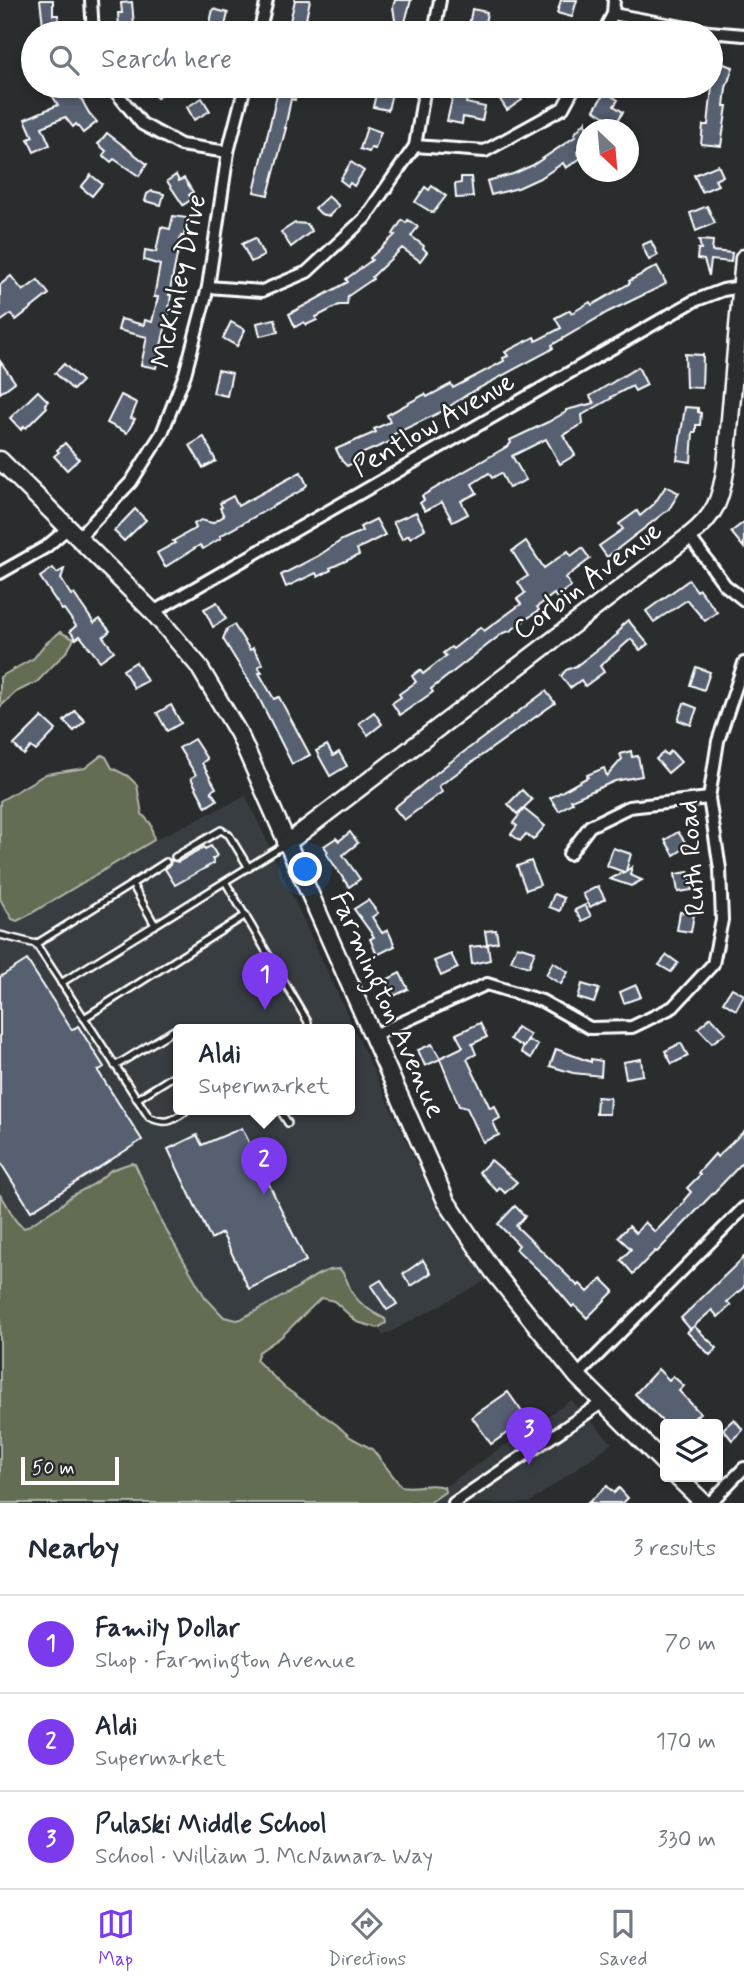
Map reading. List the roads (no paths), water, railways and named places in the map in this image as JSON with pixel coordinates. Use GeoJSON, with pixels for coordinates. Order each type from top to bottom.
{"type":"FeatureCollection","features":[{"type":"Feature","properties":{"kind":"main road","name":"Corbin Avenue"},"geometry":{"type":"LineString","coordinates":[[286,844],[690,536],[713,513],[723,490],[744,258]]}},
{"type":"Feature","properties":{"kind":"main road","name":"Farmington Avenue"},"geometry":{"type":"LineString","coordinates":[[0,460],[152,612],[198,664],[239,734],[446,1201],[493,1270],[577,1376],[660,1459]]}},
{"type":"Feature","properties":{"kind":"main road"},"geometry":{"type":"LineString","coordinates":[[682,1482],[704,1503]]}},
{"type":"Feature","properties":{"kind":"street"},"geometry":{"type":"LineString","coordinates":[[91,0],[92,21]]}},
{"type":"Feature","properties":{"kind":"street"},"geometry":{"type":"LineString","coordinates":[[262,21],[267,0]]}},
{"type":"Feature","properties":{"kind":"street"},"geometry":{"type":"LineString","coordinates":[[437,21],[440,0]]}},
{"type":"Feature","properties":{"kind":"street"},"geometry":{"type":"LineString","coordinates":[[609,21],[614,0]]}},
{"type":"Feature","properties":{"kind":"street"},"geometry":{"type":"LineString","coordinates":[[613,14],[650,21]]}},
{"type":"Feature","properties":{"kind":"street"},"geometry":{"type":"LineString","coordinates":[[723,33],[744,35]]}},
{"type":"Feature","properties":{"kind":"street"},"geometry":{"type":"LineString","coordinates":[[121,98],[142,124],[181,145],[228,152]]}},
{"type":"Feature","properties":{"kind":"street","name":"McKinley Drive"},"geometry":{"type":"LineString","coordinates":[[0,573],[73,533],[131,482],[162,433],[185,374],[208,287],[228,152],[242,98]]}},
{"type":"Feature","properties":{"kind":"street"},"geometry":{"type":"LineString","coordinates":[[208,287],[262,291],[307,272],[365,218],[415,146],[423,98]]}},
{"type":"Feature","properties":{"kind":"street"},"geometry":{"type":"LineString","coordinates":[[415,146],[485,151],[563,108],[568,98]]}},
{"type":"Feature","properties":{"kind":"street","name":"Pentlow Avenue"},"geometry":{"type":"LineString","coordinates":[[152,612],[694,301],[723,290],[741,287]]}},
{"type":"Feature","properties":{"kind":"street"},"geometry":{"type":"LineString","coordinates":[[690,536],[726,585],[744,600]]}},
{"type":"Feature","properties":{"kind":"street","name":"Ruth Road"},"geometry":{"type":"LineString","coordinates":[[373,1035],[487,984],[542,1001],[590,1028],[632,1027],[673,1007],[713,964],[722,920],[720,869],[709,798],[718,741],[744,663]]}},
{"type":"Feature","properties":{"kind":"street"},"geometry":{"type":"LineString","coordinates":[[569,854],[590,826],[629,807],[709,798]]}},
{"type":"Feature","properties":{"kind":"street"},"geometry":{"type":"LineString","coordinates":[[577,1376],[744,1208]]}},
{"type":"Feature","properties":{"kind":"street"},"geometry":{"type":"LineString","coordinates":[[454,1503],[603,1402]]}},
{"type":"Feature","properties":{"kind":"street"},"geometry":{"type":"LineString","coordinates":[[710,1503],[744,1468]]}},
{"type":"Feature","properties":{"kind":"lane"},"geometry":{"type":"LineString","coordinates":[[175,857],[221,830],[229,835],[249,868]]}},
{"type":"Feature","properties":{"kind":"lane"},"geometry":{"type":"LineString","coordinates":[[61,983],[286,844]]}},
{"type":"Feature","properties":{"kind":"lane"},"geometry":{"type":"LineString","coordinates":[[36,944],[166,862]]}},
{"type":"Feature","properties":{"kind":"lane"},"geometry":{"type":"LineString","coordinates":[[226,883],[308,1024]]}},
{"type":"Feature","properties":{"kind":"lane"},"geometry":{"type":"LineString","coordinates":[[132,884],[155,925]]}},
{"type":"Feature","properties":{"kind":"lane"},"geometry":{"type":"LineString","coordinates":[[84,1018],[246,915]]}},
{"type":"Feature","properties":{"kind":"lane"},"geometry":{"type":"LineString","coordinates":[[0,935],[36,944],[149,1117],[161,1123],[180,1115]]}},
{"type":"Feature","properties":{"kind":"lane"},"geometry":{"type":"LineString","coordinates":[[115,1066],[173,1031]]}},
{"type":"Feature","properties":{"kind":"lane"},"geometry":{"type":"LineString","coordinates":[[137,1099],[173,1076]]}},
{"type":"Feature","properties":{"kind":"lane"},"geometry":{"type":"LineString","coordinates":[[283,1115],[288,1123]]}},
{"type":"Feature","properties":{"kind":"place","name":"Family Dollar"},"geometry":{"type":"Point","coordinates":[265,1010]}},
{"type":"Feature","properties":{"kind":"place","name":"Aldi"},"geometry":{"type":"Point","coordinates":[264,1195]}},
{"type":"Feature","properties":{"kind":"place","name":"Pulaski Middle School"},"geometry":{"type":"Point","coordinates":[529,1465]}}]}
